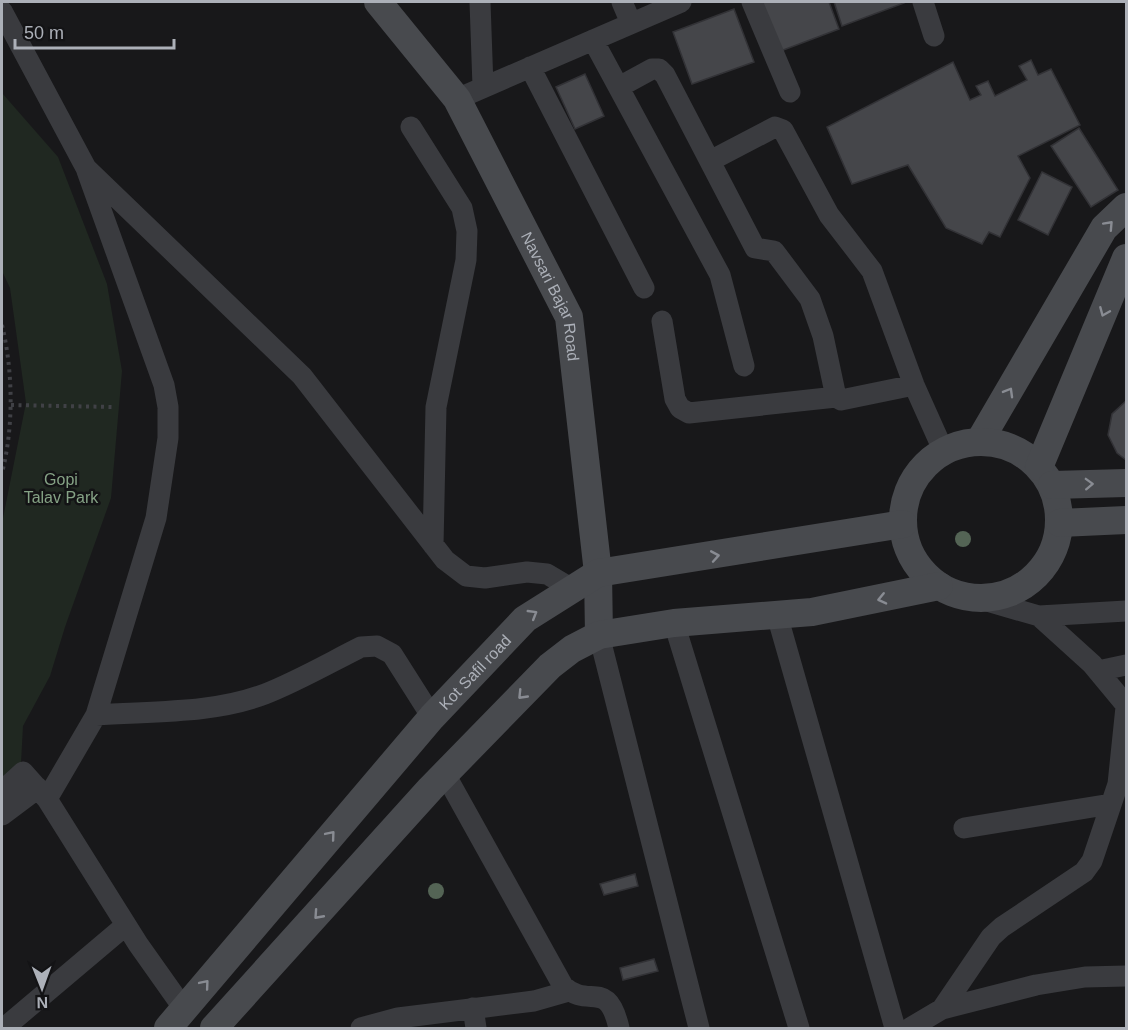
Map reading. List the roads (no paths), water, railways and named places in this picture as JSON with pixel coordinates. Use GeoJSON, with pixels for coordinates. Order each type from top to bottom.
{"type":"FeatureCollection","features":[{"type":"Feature","properties":{"kind":"main road","name":"Navsari Bajar Road"},"geometry":{"type":"LineString","coordinates":[[378,2],[457,99],[569,317],[598,573],[599,635]]}},
{"type":"Feature","properties":{"kind":"main road"},"geometry":{"type":"LineString","coordinates":[[979,442],[1104,228],[1126,207]]}},
{"type":"Feature","properties":{"kind":"main road"},"geometry":{"type":"LineString","coordinates":[[1045,476],[1126,258]]}},
{"type":"Feature","properties":{"kind":"main road"},"geometry":{"type":"LineString","coordinates":[[979,442],[1001,445],[1022,453],[1045,476],[1058,504],[1060,523],[1055,547],[1043,568],[1026,585],[1004,595],[980,598],[958,595],[939,586],[921,570],[908,548],[903,524],[905,502],[913,482],[926,465],[944,452],[979,442]]}},
{"type":"Feature","properties":{"kind":"main road"},"geometry":{"type":"LineString","coordinates":[[1045,476],[1126,483]]}},
{"type":"Feature","properties":{"kind":"main road"},"geometry":{"type":"LineString","coordinates":[[1060,523],[1126,519]]}},
{"type":"Feature","properties":{"kind":"main road","name":"Kot Safil road"},"geometry":{"type":"LineString","coordinates":[[176,1019],[432,717],[525,619],[598,573],[903,524]]}},
{"type":"Feature","properties":{"kind":"main road"},"geometry":{"type":"LineString","coordinates":[[214,1029],[445,774],[550,666],[572,649],[599,635],[674,623],[812,612],[939,586]]}},
{"type":"Feature","properties":{"kind":"street"},"geometry":{"type":"LineString","coordinates":[[480,2],[483,87]]}},
{"type":"Feature","properties":{"kind":"street"},"geometry":{"type":"LineString","coordinates":[[622,2],[631,23]]}},
{"type":"Feature","properties":{"kind":"street"},"geometry":{"type":"LineString","coordinates":[[457,99],[681,2]]}},
{"type":"Feature","properties":{"kind":"street"},"geometry":{"type":"LineString","coordinates":[[752,2],[790,92]]}},
{"type":"Feature","properties":{"kind":"street"},"geometry":{"type":"LineString","coordinates":[[924,2],[934,36]]}},
{"type":"Feature","properties":{"kind":"street"},"geometry":{"type":"LineString","coordinates":[[2,11],[86,168],[161,376],[168,407],[168,438],[156,518],[96,715],[42,793],[2,815]]}},
{"type":"Feature","properties":{"kind":"street"},"geometry":{"type":"LineString","coordinates":[[593,40],[720,275],[744,366]]}},
{"type":"Feature","properties":{"kind":"street"},"geometry":{"type":"LineString","coordinates":[[530,67],[644,288]]}},
{"type":"Feature","properties":{"kind":"street"},"geometry":{"type":"LineString","coordinates":[[619,87],[652,69],[659,69],[665,75],[755,248],[774,251],[810,299],[823,336],[836,397]]}},
{"type":"Feature","properties":{"kind":"street"},"geometry":{"type":"LineString","coordinates":[[411,127],[462,208],[467,231],[466,260],[436,407],[433,545]]}},
{"type":"Feature","properties":{"kind":"street"},"geometry":{"type":"LineString","coordinates":[[710,161],[775,127],[783,130],[829,215],[872,271],[914,385],[944,452]]}},
{"type":"Feature","properties":{"kind":"street"},"geometry":{"type":"LineString","coordinates":[[86,168],[302,376],[445,560],[466,576],[485,578],[527,572],[547,574],[574,590]]}},
{"type":"Feature","properties":{"kind":"street"},"geometry":{"type":"LineString","coordinates":[[662,321],[675,399],[680,408],[689,413],[836,397],[841,400],[914,385]]}},
{"type":"Feature","properties":{"kind":"street"},"geometry":{"type":"LineString","coordinates":[[980,598],[1039,616],[1126,611]]}},
{"type":"Feature","properties":{"kind":"street"},"geometry":{"type":"LineString","coordinates":[[777,615],[895,1029]]}},
{"type":"Feature","properties":{"kind":"street"},"geometry":{"type":"LineString","coordinates":[[942,1009],[991,937],[1010,920],[1084,872],[1097,850],[1118,784],[1125,744],[1126,706],[1098,671],[1039,616]]}},
{"type":"Feature","properties":{"kind":"street"},"geometry":{"type":"LineString","coordinates":[[674,623],[799,1029]]}},
{"type":"Feature","properties":{"kind":"street"},"geometry":{"type":"LineString","coordinates":[[599,635],[699,1029]]}},
{"type":"Feature","properties":{"kind":"street"},"geometry":{"type":"LineString","coordinates":[[96,715],[220,706],[242,701],[264,694],[361,647],[377,646],[392,654],[432,717]]}},
{"type":"Feature","properties":{"kind":"street"},"geometry":{"type":"LineString","coordinates":[[1098,671],[1126,665]]}},
{"type":"Feature","properties":{"kind":"street"},"geometry":{"type":"LineString","coordinates":[[2,791],[23,772],[42,793],[126,925],[176,1019]]}},
{"type":"Feature","properties":{"kind":"street"},"geometry":{"type":"LineString","coordinates":[[445,774],[553,969],[570,992]]}},
{"type":"Feature","properties":{"kind":"street"},"geometry":{"type":"LineString","coordinates":[[964,828],[1111,804]]}},
{"type":"Feature","properties":{"kind":"street"},"geometry":{"type":"LineString","coordinates":[[4,1029],[126,925]]}},
{"type":"Feature","properties":{"kind":"street"},"geometry":{"type":"LineString","coordinates":[[910,1029],[942,1009],[1036,985],[1085,977],[1126,976]]}},
{"type":"Feature","properties":{"kind":"street"},"geometry":{"type":"LineString","coordinates":[[361,1029],[398,1018],[475,1018],[570,992],[605,999],[611,1003],[619,1029]]}},
{"type":"Feature","properties":{"kind":"park label","name":"Gopi Talav Park"},"geometry":{"type":"Point","coordinates":[61,488]}}]}
